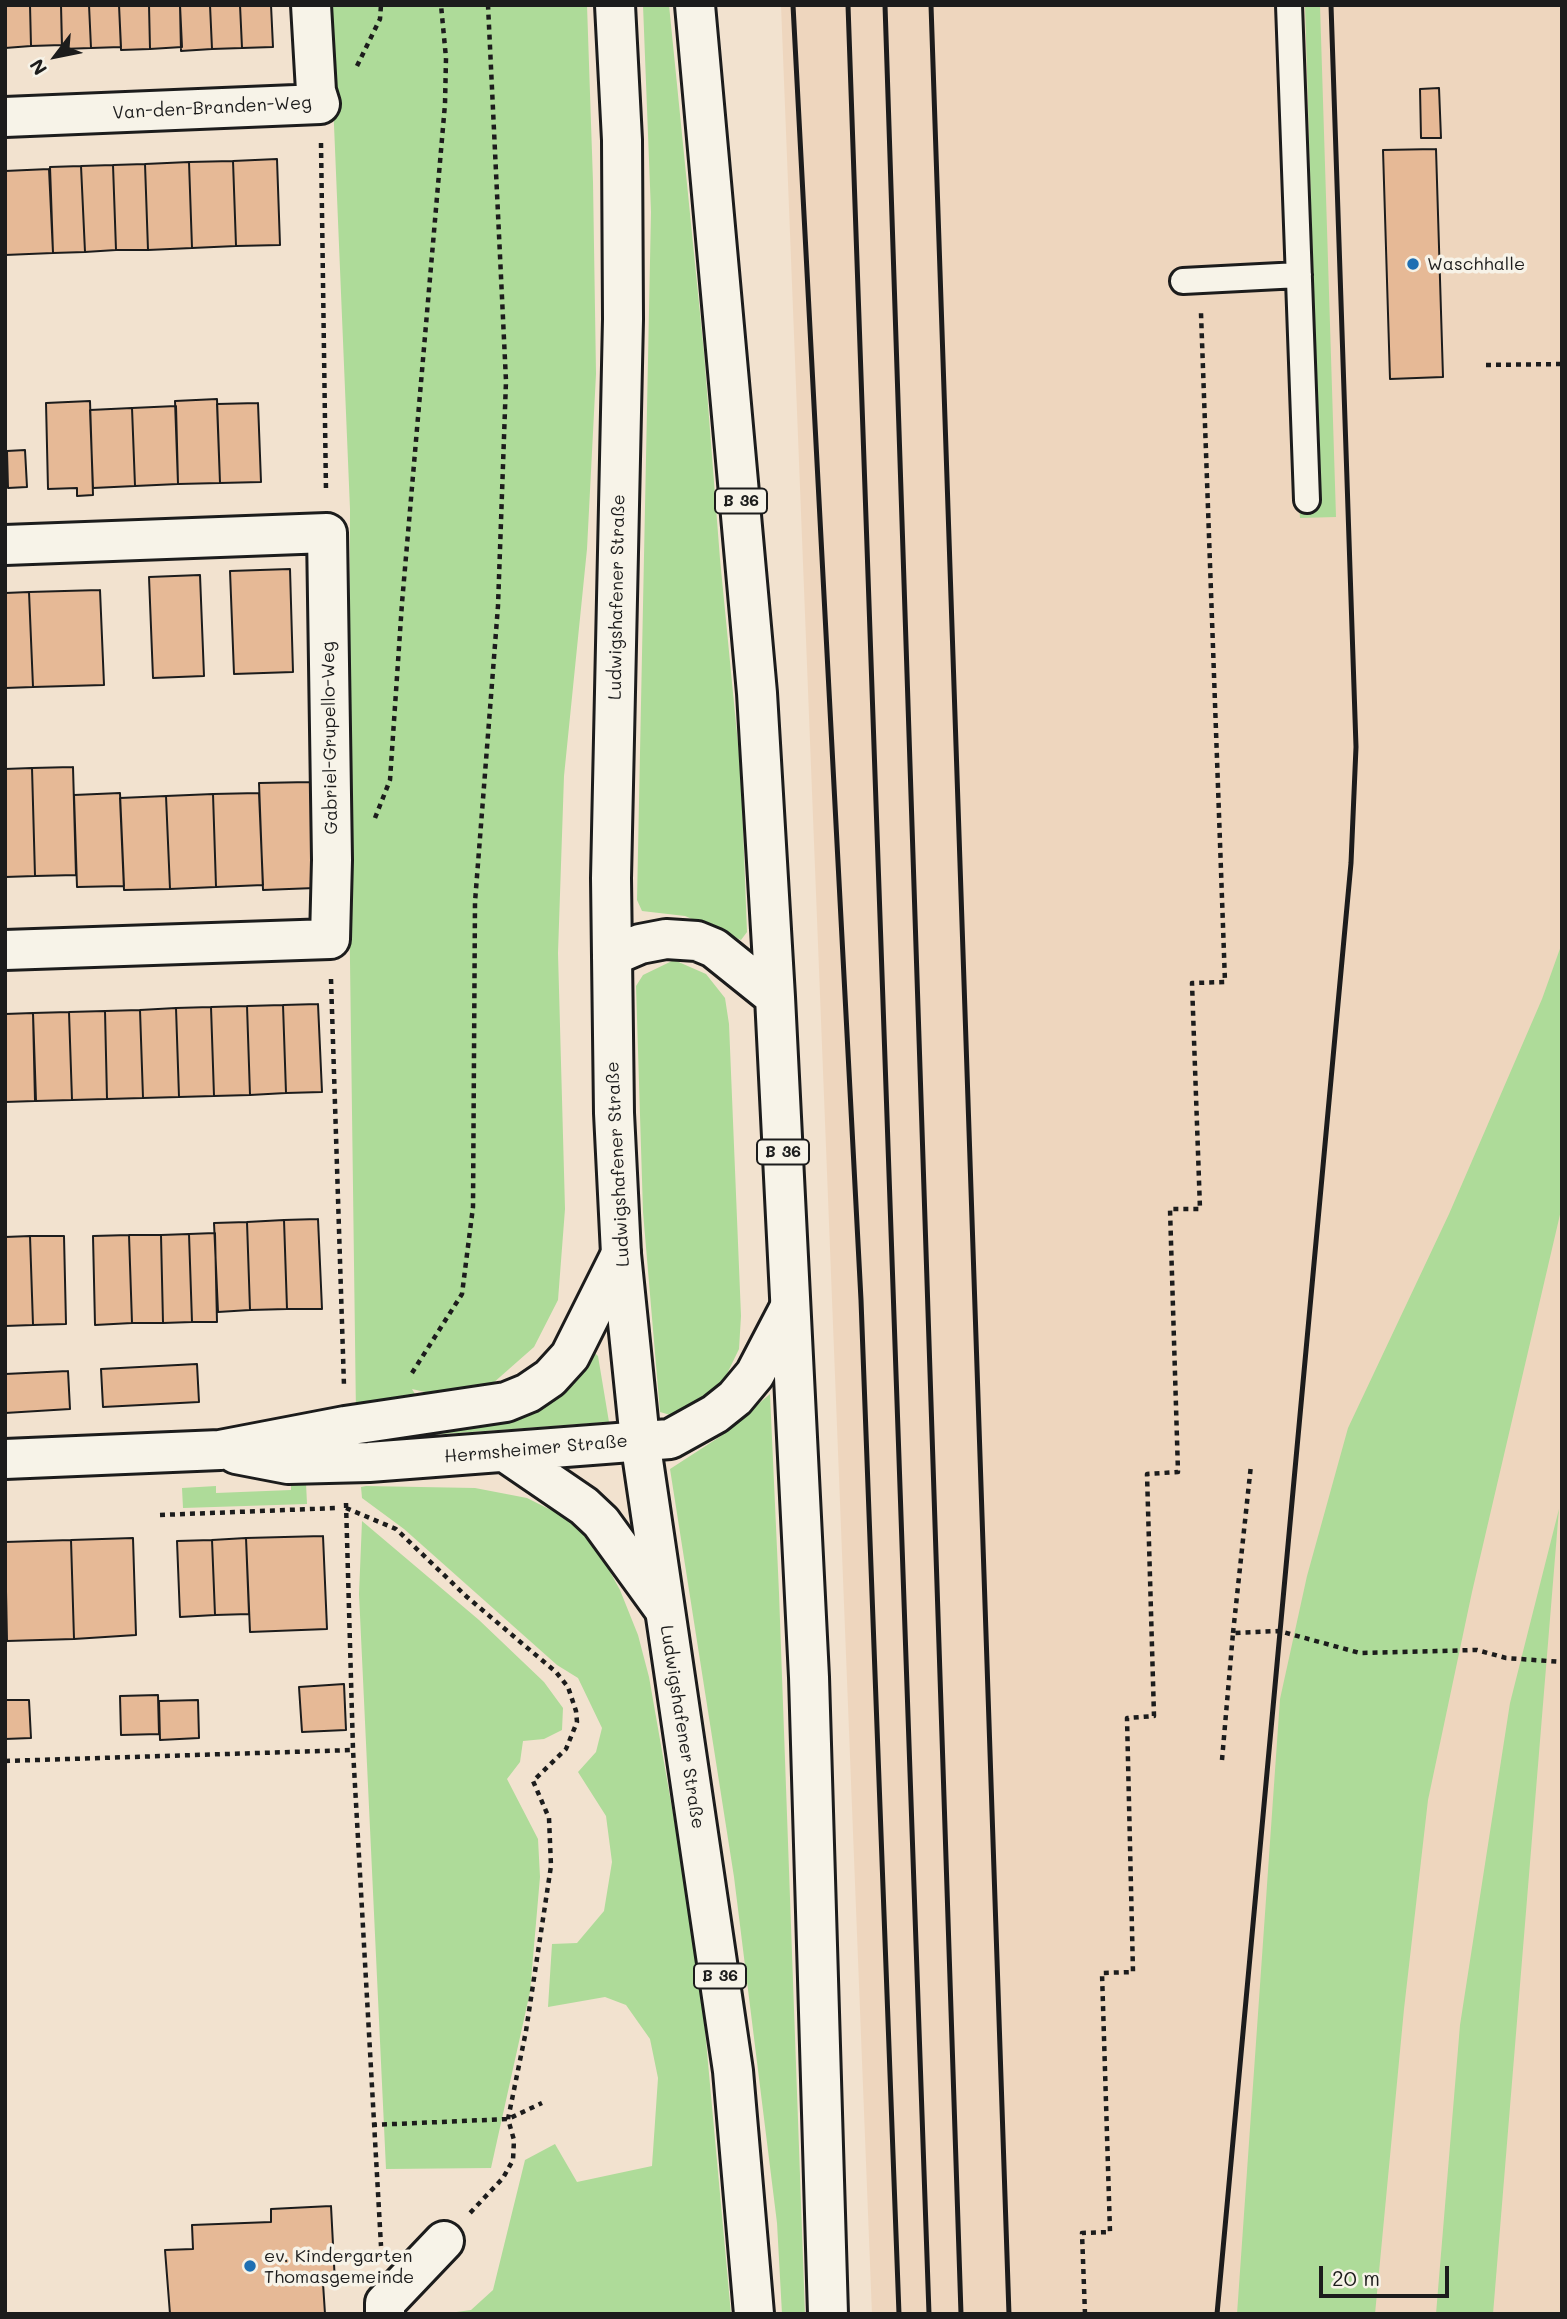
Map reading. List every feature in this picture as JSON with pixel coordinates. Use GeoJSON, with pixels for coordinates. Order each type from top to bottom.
{"type":"FeatureCollection","features":[{"type":"Feature","properties":{"kind":"main road","name":"Van-den-Branden-Weg"},"geometry":{"type":"LineString","coordinates":[[5,117],[320,104],[316,91],[311,5]]}},
{"type":"Feature","properties":{"kind":"main road","name":"Ludwigshafener Straße"},"geometry":{"type":"LineString","coordinates":[[615,5],[622,140],[624,319],[611,878],[614,1113],[621,1254],[640,1440],[733,2071],[754,2314]]}},
{"type":"Feature","properties":{"kind":"main road","name":"B 36"},"geometry":{"type":"LineString","coordinates":[[695,5],[756,680],[775,997],[808,1663],[828,2314]]}},
{"type":"Feature","properties":{"kind":"main road","name":"Gabriel-Grupello-Weg"},"geometry":{"type":"LineString","coordinates":[[327,533],[332,860],[330,939]]}},
{"type":"Feature","properties":{"kind":"main road"},"geometry":{"type":"LineString","coordinates":[[5,545],[327,533]]}},
{"type":"Feature","properties":{"kind":"main road"},"geometry":{"type":"LineString","coordinates":[[612,956],[640,944],[680,938],[696,941],[714,948],[775,997]]}},
{"type":"Feature","properties":{"kind":"main road"},"geometry":{"type":"LineString","coordinates":[[5,950],[330,939]]}},
{"type":"Feature","properties":{"kind":"main road","name":"Hermsheimer Straße"},"geometry":{"type":"LineString","coordinates":[[5,1459],[220,1450],[345,1426],[506,1402],[550,1378],[570,1356],[621,1254]]}},
{"type":"Feature","properties":{"kind":"main road","name":"Hermsheimer Straße"},"geometry":{"type":"LineString","coordinates":[[220,1450],[288,1464],[346,1463],[670,1439],[704,1421],[734,1398],[755,1374],[790,1307]]}},
{"type":"Feature","properties":{"kind":"main road"},"geometry":{"type":"LineString","coordinates":[[505,1452],[584,1506],[601,1522],[664,1609]]}},
{"type":"Feature","properties":{"kind":"main road"},"geometry":{"type":"LineString","coordinates":[[385,2308],[444,2241]]}},
{"type":"Feature","properties":{"kind":"lane"},"geometry":{"type":"LineString","coordinates":[[1289,5],[1307,500]]}},
{"type":"Feature","properties":{"kind":"lane"},"geometry":{"type":"LineString","coordinates":[[1192,281],[1299,275]]}},
{"type":"Feature","properties":{"kind":"path"},"geometry":{"type":"LineString","coordinates":[[332,860],[369,835],[390,780],[401,603],[445,104],[446,58],[441,5]]}},
{"type":"Feature","properties":{"kind":"path"},"geometry":{"type":"LineString","coordinates":[[404,1385],[462,1294],[473,1207],[475,902],[498,606],[506,381],[488,5]]}},
{"type":"Feature","properties":{"kind":"path"},"geometry":{"type":"LineString","coordinates":[[320,104],[327,533]]}},
{"type":"Feature","properties":{"kind":"path"},"geometry":{"type":"LineString","coordinates":[[1085,2314],[1082,2233],[1110,2232],[1102,1973],[1133,1972],[1127,1718],[1154,1716],[1147,1474],[1178,1472],[1170,1209],[1200,1209],[1192,983],[1225,982],[1192,281]]}},
{"type":"Feature","properties":{"kind":"path"},"geometry":{"type":"LineString","coordinates":[[1486,365],[1562,364]]}},
{"type":"Feature","properties":{"kind":"path"},"geometry":{"type":"LineString","coordinates":[[330,939],[345,1426]]}},
{"type":"Feature","properties":{"kind":"path"},"geometry":{"type":"LineString","coordinates":[[346,1463],[353,1750],[372,2125],[385,2308]]}},
{"type":"Feature","properties":{"kind":"path"},"geometry":{"type":"LineString","coordinates":[[1222,1760],[1251,1465]]}},
{"type":"Feature","properties":{"kind":"path"},"geometry":{"type":"LineString","coordinates":[[159,1515],[346,1508],[396,1529],[467,1597],[556,1672],[568,1687],[577,1722],[566,1749],[533,1782],[549,1818],[551,1866],[526,2031],[508,2119],[514,2140],[513,2160],[503,2178],[444,2241]]}},
{"type":"Feature","properties":{"kind":"path"},"geometry":{"type":"LineString","coordinates":[[1233,1633],[1279,1631],[1360,1653],[1478,1650],[1506,1658],[1562,1662]]}},
{"type":"Feature","properties":{"kind":"path"},"geometry":{"type":"LineString","coordinates":[[5,1761],[353,1750]]}},
{"type":"Feature","properties":{"kind":"path"},"geometry":{"type":"LineString","coordinates":[[372,2125],[508,2119],[542,2104]]}},
{"type":"Feature","properties":{"kind":"shaded area"},"geometry":{"type":"Polygon","coordinates":[[[781,5],[1562,5],[1562,2314],[872,2314],[781,5]]]}},
{"type":"Feature","properties":{"kind":"green space"},"geometry":{"type":"Polygon","coordinates":[[[329,5],[587,5],[593,182],[596,374],[587,549],[564,776],[558,953],[565,1209],[558,1300],[534,1347],[492,1384],[451,1398],[412,1389],[418,1399],[356,1414],[349,886],[350,509],[329,5]]]}},
{"type":"Feature","properties":{"kind":"green space"},"geometry":{"type":"Polygon","coordinates":[[[643,5],[669,5],[704,353],[741,775],[747,932],[741,940],[685,916],[642,911],[637,900],[651,212],[643,5]]]}},
{"type":"Feature","properties":{"kind":"green space"},"geometry":{"type":"Polygon","coordinates":[[[1305,5],[1320,5],[1336,517],[1300,518],[1299,506],[1320,505],[1305,5]]]}},
{"type":"Feature","properties":{"kind":"green space"},"geometry":{"type":"Polygon","coordinates":[[[1562,943],[1562,1206],[1472,1592],[1428,1800],[1404,2009],[1375,2314],[1237,2314],[1280,1699],[1307,1576],[1348,1428],[1449,1214],[1542,999],[1562,943]]]}},
{"type":"Feature","properties":{"kind":"green space"},"geometry":{"type":"Polygon","coordinates":[[[674,960],[706,974],[725,998],[729,1024],[741,1316],[739,1349],[725,1378],[700,1403],[677,1417],[660,1412],[643,1212],[636,986],[643,975],[674,960]]]}},
{"type":"Feature","properties":{"kind":"green space"},"geometry":{"type":"Polygon","coordinates":[[[591,1349],[598,1356],[609,1422],[388,1438],[367,1451],[350,1435],[510,1410],[591,1349]]]}},
{"type":"Feature","properties":{"kind":"green space"},"geometry":{"type":"Polygon","coordinates":[[[770,1394],[805,2314],[782,2314],[777,2223],[734,1877],[670,1469],[721,1436],[770,1394]]]}},
{"type":"Feature","properties":{"kind":"green space"},"geometry":{"type":"Polygon","coordinates":[[[291,1483],[306,1483],[307,1504],[183,1508],[182,1488],[216,1486],[216,1493],[291,1490],[291,1483]]]}},
{"type":"Feature","properties":{"kind":"green space"},"geometry":{"type":"Polygon","coordinates":[[[361,1487],[475,1488],[527,1498],[571,1520],[597,1548],[620,1590],[638,1635],[649,1677],[682,1865],[704,2019],[731,2314],[442,2314],[471,2310],[493,2290],[525,2160],[555,2144],[577,2182],[652,2166],[658,2078],[650,2039],[626,2005],[605,1997],[548,2007],[552,1944],[577,1943],[604,1911],[612,1862],[606,1816],[578,1772],[596,1752],[602,1728],[578,1678],[557,1665],[404,1529],[362,1498],[361,1487]]]}},
{"type":"Feature","properties":{"kind":"green space"},"geometry":{"type":"Polygon","coordinates":[[[1559,1509],[1493,2314],[1436,2314],[1460,2025],[1510,1703],[1559,1509]]]}},
{"type":"Feature","properties":{"kind":"green space"},"geometry":{"type":"Polygon","coordinates":[[[362,1521],[479,1620],[544,1682],[563,1708],[562,1730],[544,1739],[523,1741],[520,1762],[507,1779],[538,1839],[540,1877],[530,1992],[491,2168],[386,2169],[359,1594],[362,1521]]]}},
{"type":"Feature","properties":{"kind":"building"},"geometry":{"type":"Polygon","coordinates":[[[5,5],[30,5],[31,46],[5,48],[5,5]]]}},
{"type":"Feature","properties":{"kind":"building"},"geometry":{"type":"Polygon","coordinates":[[[30,5],[61,5],[62,45],[31,46],[30,5]]]}},
{"type":"Feature","properties":{"kind":"building"},"geometry":{"type":"Polygon","coordinates":[[[61,5],[89,5],[91,48],[62,49],[61,5]]]}},
{"type":"Feature","properties":{"kind":"building"},"geometry":{"type":"Polygon","coordinates":[[[89,5],[119,5],[121,47],[91,48],[89,5]]]}},
{"type":"Feature","properties":{"kind":"building"},"geometry":{"type":"Polygon","coordinates":[[[119,5],[149,5],[150,49],[121,50],[119,5]]]}},
{"type":"Feature","properties":{"kind":"building"},"geometry":{"type":"Polygon","coordinates":[[[149,5],[180,5],[182,47],[150,49],[149,5]]]}},
{"type":"Feature","properties":{"kind":"building"},"geometry":{"type":"Polygon","coordinates":[[[180,5],[210,5],[212,49],[181,51],[180,5]]]}},
{"type":"Feature","properties":{"kind":"building"},"geometry":{"type":"Polygon","coordinates":[[[210,5],[240,5],[242,48],[212,49],[210,5]]]}},
{"type":"Feature","properties":{"kind":"building"},"geometry":{"type":"Polygon","coordinates":[[[240,5],[271,5],[273,47],[242,48],[240,5]]]}},
{"type":"Feature","properties":{"kind":"building"},"geometry":{"type":"Polygon","coordinates":[[[1439,88],[1441,138],[1421,138],[1420,89],[1439,88]]]}},
{"type":"Feature","properties":{"kind":"building","name":"Waschhalle"},"geometry":{"type":"Polygon","coordinates":[[[1436,149],[1443,377],[1390,379],[1383,150],[1436,149]]]}},
{"type":"Feature","properties":{"kind":"building"},"geometry":{"type":"Polygon","coordinates":[[[277,159],[280,245],[236,246],[233,161],[277,159]]]}},
{"type":"Feature","properties":{"kind":"building"},"geometry":{"type":"Polygon","coordinates":[[[233,161],[236,246],[192,248],[189,162],[233,161]]]}},
{"type":"Feature","properties":{"kind":"building"},"geometry":{"type":"Polygon","coordinates":[[[189,162],[192,248],[148,250],[145,164],[189,162]]]}},
{"type":"Feature","properties":{"kind":"building"},"geometry":{"type":"Polygon","coordinates":[[[145,164],[148,250],[116,250],[113,165],[145,164]]]}},
{"type":"Feature","properties":{"kind":"building"},"geometry":{"type":"Polygon","coordinates":[[[113,165],[116,250],[85,252],[81,166],[113,165]]]}},
{"type":"Feature","properties":{"kind":"building"},"geometry":{"type":"Polygon","coordinates":[[[81,166],[85,252],[53,253],[50,167],[81,166]]]}},
{"type":"Feature","properties":{"kind":"building"},"geometry":{"type":"Polygon","coordinates":[[[49,169],[53,253],[5,255],[5,171],[49,169]]]}},
{"type":"Feature","properties":{"kind":"building"},"geometry":{"type":"Polygon","coordinates":[[[217,399],[220,483],[178,484],[175,401],[217,399]]]}},
{"type":"Feature","properties":{"kind":"building"},"geometry":{"type":"Polygon","coordinates":[[[90,401],[93,495],[77,496],[77,488],[48,489],[46,403],[90,401]]]}},
{"type":"Feature","properties":{"kind":"building"},"geometry":{"type":"Polygon","coordinates":[[[258,403],[261,482],[220,483],[217,404],[258,403]]]}},
{"type":"Feature","properties":{"kind":"building"},"geometry":{"type":"Polygon","coordinates":[[[176,406],[178,484],[135,486],[132,408],[176,406]]]}},
{"type":"Feature","properties":{"kind":"building"},"geometry":{"type":"Polygon","coordinates":[[[132,408],[135,486],[93,488],[90,410],[132,408]]]}},
{"type":"Feature","properties":{"kind":"building"},"geometry":{"type":"Polygon","coordinates":[[[25,450],[27,487],[8,488],[7,451],[25,450]]]}},
{"type":"Feature","properties":{"kind":"building"},"geometry":{"type":"Polygon","coordinates":[[[290,569],[293,672],[234,674],[230,571],[290,569]]]}},
{"type":"Feature","properties":{"kind":"building"},"geometry":{"type":"Polygon","coordinates":[[[200,575],[204,676],[153,678],[149,577],[200,575]]]}},
{"type":"Feature","properties":{"kind":"building"},"geometry":{"type":"Polygon","coordinates":[[[100,590],[104,685],[33,687],[29,592],[100,590]]]}},
{"type":"Feature","properties":{"kind":"building"},"geometry":{"type":"Polygon","coordinates":[[[29,592],[33,687],[5,688],[5,593],[29,592]]]}},
{"type":"Feature","properties":{"kind":"building"},"geometry":{"type":"Polygon","coordinates":[[[73,767],[76,875],[35,876],[32,768],[73,767]]]}},
{"type":"Feature","properties":{"kind":"building"},"geometry":{"type":"Polygon","coordinates":[[[32,768],[35,876],[5,877],[5,769],[32,768]]]}},
{"type":"Feature","properties":{"kind":"building"},"geometry":{"type":"Polygon","coordinates":[[[310,782],[315,888],[263,890],[259,783],[310,782]]]}},
{"type":"Feature","properties":{"kind":"building"},"geometry":{"type":"Polygon","coordinates":[[[120,793],[124,886],[77,887],[74,795],[120,793]]]}},
{"type":"Feature","properties":{"kind":"building"},"geometry":{"type":"Polygon","coordinates":[[[259,793],[263,885],[216,887],[213,794],[259,793]]]}},
{"type":"Feature","properties":{"kind":"building"},"geometry":{"type":"Polygon","coordinates":[[[213,794],[216,887],[170,889],[166,796],[213,794]]]}},
{"type":"Feature","properties":{"kind":"building"},"geometry":{"type":"Polygon","coordinates":[[[166,796],[170,889],[124,890],[120,798],[166,796]]]}},
{"type":"Feature","properties":{"kind":"building"},"geometry":{"type":"Polygon","coordinates":[[[318,1004],[322,1092],[286,1093],[283,1005],[318,1004]]]}},
{"type":"Feature","properties":{"kind":"building"},"geometry":{"type":"Polygon","coordinates":[[[283,1005],[286,1093],[250,1095],[247,1006],[283,1005]]]}},
{"type":"Feature","properties":{"kind":"building"},"geometry":{"type":"Polygon","coordinates":[[[247,1006],[250,1095],[214,1096],[211,1007],[247,1006]]]}},
{"type":"Feature","properties":{"kind":"building"},"geometry":{"type":"Polygon","coordinates":[[[211,1007],[214,1096],[179,1097],[176,1008],[211,1007]]]}},
{"type":"Feature","properties":{"kind":"building"},"geometry":{"type":"Polygon","coordinates":[[[176,1008],[179,1097],[143,1098],[140,1010],[176,1008]]]}},
{"type":"Feature","properties":{"kind":"building"},"geometry":{"type":"Polygon","coordinates":[[[140,1010],[143,1098],[107,1099],[105,1011],[140,1010]]]}},
{"type":"Feature","properties":{"kind":"building"},"geometry":{"type":"Polygon","coordinates":[[[105,1011],[107,1099],[72,1100],[69,1012],[105,1011]]]}},
{"type":"Feature","properties":{"kind":"building"},"geometry":{"type":"Polygon","coordinates":[[[69,1012],[72,1100],[36,1101],[33,1013],[69,1012]]]}},
{"type":"Feature","properties":{"kind":"building"},"geometry":{"type":"Polygon","coordinates":[[[33,1013],[35,1101],[5,1102],[5,1014],[33,1013]]]}},
{"type":"Feature","properties":{"kind":"building"},"geometry":{"type":"Polygon","coordinates":[[[318,1219],[322,1309],[287,1309],[284,1220],[318,1219]]]}},
{"type":"Feature","properties":{"kind":"building"},"geometry":{"type":"Polygon","coordinates":[[[284,1220],[287,1309],[250,1310],[247,1222],[284,1220]]]}},
{"type":"Feature","properties":{"kind":"building"},"geometry":{"type":"Polygon","coordinates":[[[247,1222],[250,1310],[218,1312],[214,1223],[247,1222]]]}},
{"type":"Feature","properties":{"kind":"building"},"geometry":{"type":"Polygon","coordinates":[[[215,1233],[217,1322],[192,1322],[189,1234],[215,1233]]]}},
{"type":"Feature","properties":{"kind":"building"},"geometry":{"type":"Polygon","coordinates":[[[189,1234],[192,1322],[163,1323],[161,1235],[189,1234]]]}},
{"type":"Feature","properties":{"kind":"building"},"geometry":{"type":"Polygon","coordinates":[[[129,1235],[132,1323],[95,1325],[93,1236],[129,1235]]]}},
{"type":"Feature","properties":{"kind":"building"},"geometry":{"type":"Polygon","coordinates":[[[129,1235],[161,1235],[163,1323],[132,1323],[129,1235]]]}},
{"type":"Feature","properties":{"kind":"building"},"geometry":{"type":"Polygon","coordinates":[[[30,1236],[64,1236],[66,1324],[33,1325],[30,1236]]]}},
{"type":"Feature","properties":{"kind":"building"},"geometry":{"type":"Polygon","coordinates":[[[30,1236],[33,1325],[5,1326],[5,1237],[30,1236]]]}},
{"type":"Feature","properties":{"kind":"building"},"geometry":{"type":"Polygon","coordinates":[[[197,1364],[199,1402],[103,1407],[101,1369],[197,1364]]]}},
{"type":"Feature","properties":{"kind":"building"},"geometry":{"type":"Polygon","coordinates":[[[68,1371],[70,1409],[5,1413],[5,1374],[68,1371]]]}},
{"type":"Feature","properties":{"kind":"building"},"geometry":{"type":"Polygon","coordinates":[[[323,1536],[327,1629],[250,1632],[246,1538],[323,1536]]]}},
{"type":"Feature","properties":{"kind":"building"},"geometry":{"type":"Polygon","coordinates":[[[133,1538],[136,1635],[74,1639],[71,1540],[133,1538]]]}},
{"type":"Feature","properties":{"kind":"building"},"geometry":{"type":"Polygon","coordinates":[[[246,1538],[249,1614],[215,1615],[212,1540],[246,1538]]]}},
{"type":"Feature","properties":{"kind":"building"},"geometry":{"type":"Polygon","coordinates":[[[71,1540],[74,1639],[7,1641],[5,1542],[71,1540]]]}},
{"type":"Feature","properties":{"kind":"building"},"geometry":{"type":"Polygon","coordinates":[[[212,1540],[215,1615],[180,1617],[177,1541],[212,1540]]]}},
{"type":"Feature","properties":{"kind":"building"},"geometry":{"type":"Polygon","coordinates":[[[344,1684],[346,1730],[302,1732],[299,1687],[344,1684]]]}},
{"type":"Feature","properties":{"kind":"building"},"geometry":{"type":"Polygon","coordinates":[[[158,1695],[159,1734],[121,1735],[120,1696],[158,1695]]]}},
{"type":"Feature","properties":{"kind":"building"},"geometry":{"type":"Polygon","coordinates":[[[5,1700],[29,1700],[31,1738],[5,1739],[5,1700]]]}},
{"type":"Feature","properties":{"kind":"building"},"geometry":{"type":"Polygon","coordinates":[[[198,1700],[199,1738],[160,1740],[159,1701],[198,1700]]]}},
{"type":"Feature","properties":{"kind":"building","name":"ev. Kindergarten Thomasgemeinde"},"geometry":{"type":"Polygon","coordinates":[[[331,2206],[335,2283],[323,2283],[325,2314],[170,2314],[165,2250],[193,2249],[192,2225],[271,2222],[271,2209],[331,2206]]]}},
{"type":"Feature","properties":{"kind":"railway"},"geometry":{"type":"LineString","coordinates":[[793,5],[861,1300],[899,2314]]}},
{"type":"Feature","properties":{"kind":"railway"},"geometry":{"type":"LineString","coordinates":[[848,5],[929,2314]]}},
{"type":"Feature","properties":{"kind":"railway"},"geometry":{"type":"LineString","coordinates":[[885,5],[961,2314]]}},
{"type":"Feature","properties":{"kind":"railway"},"geometry":{"type":"LineString","coordinates":[[931,5],[1009,2314]]}},
{"type":"Feature","properties":{"kind":"railway"},"geometry":{"type":"LineString","coordinates":[[1217,2314],[1351,863],[1356,747],[1331,5]]}},
{"type":"Feature","properties":{"kind":"place","name":"Waschhalle"},"geometry":{"type":"Point","coordinates":[1413,264]}},
{"type":"Feature","properties":{"kind":"place","name":"ev. Kindergarten Thomasgemeinde"},"geometry":{"type":"Point","coordinates":[250,2266]}}]}
